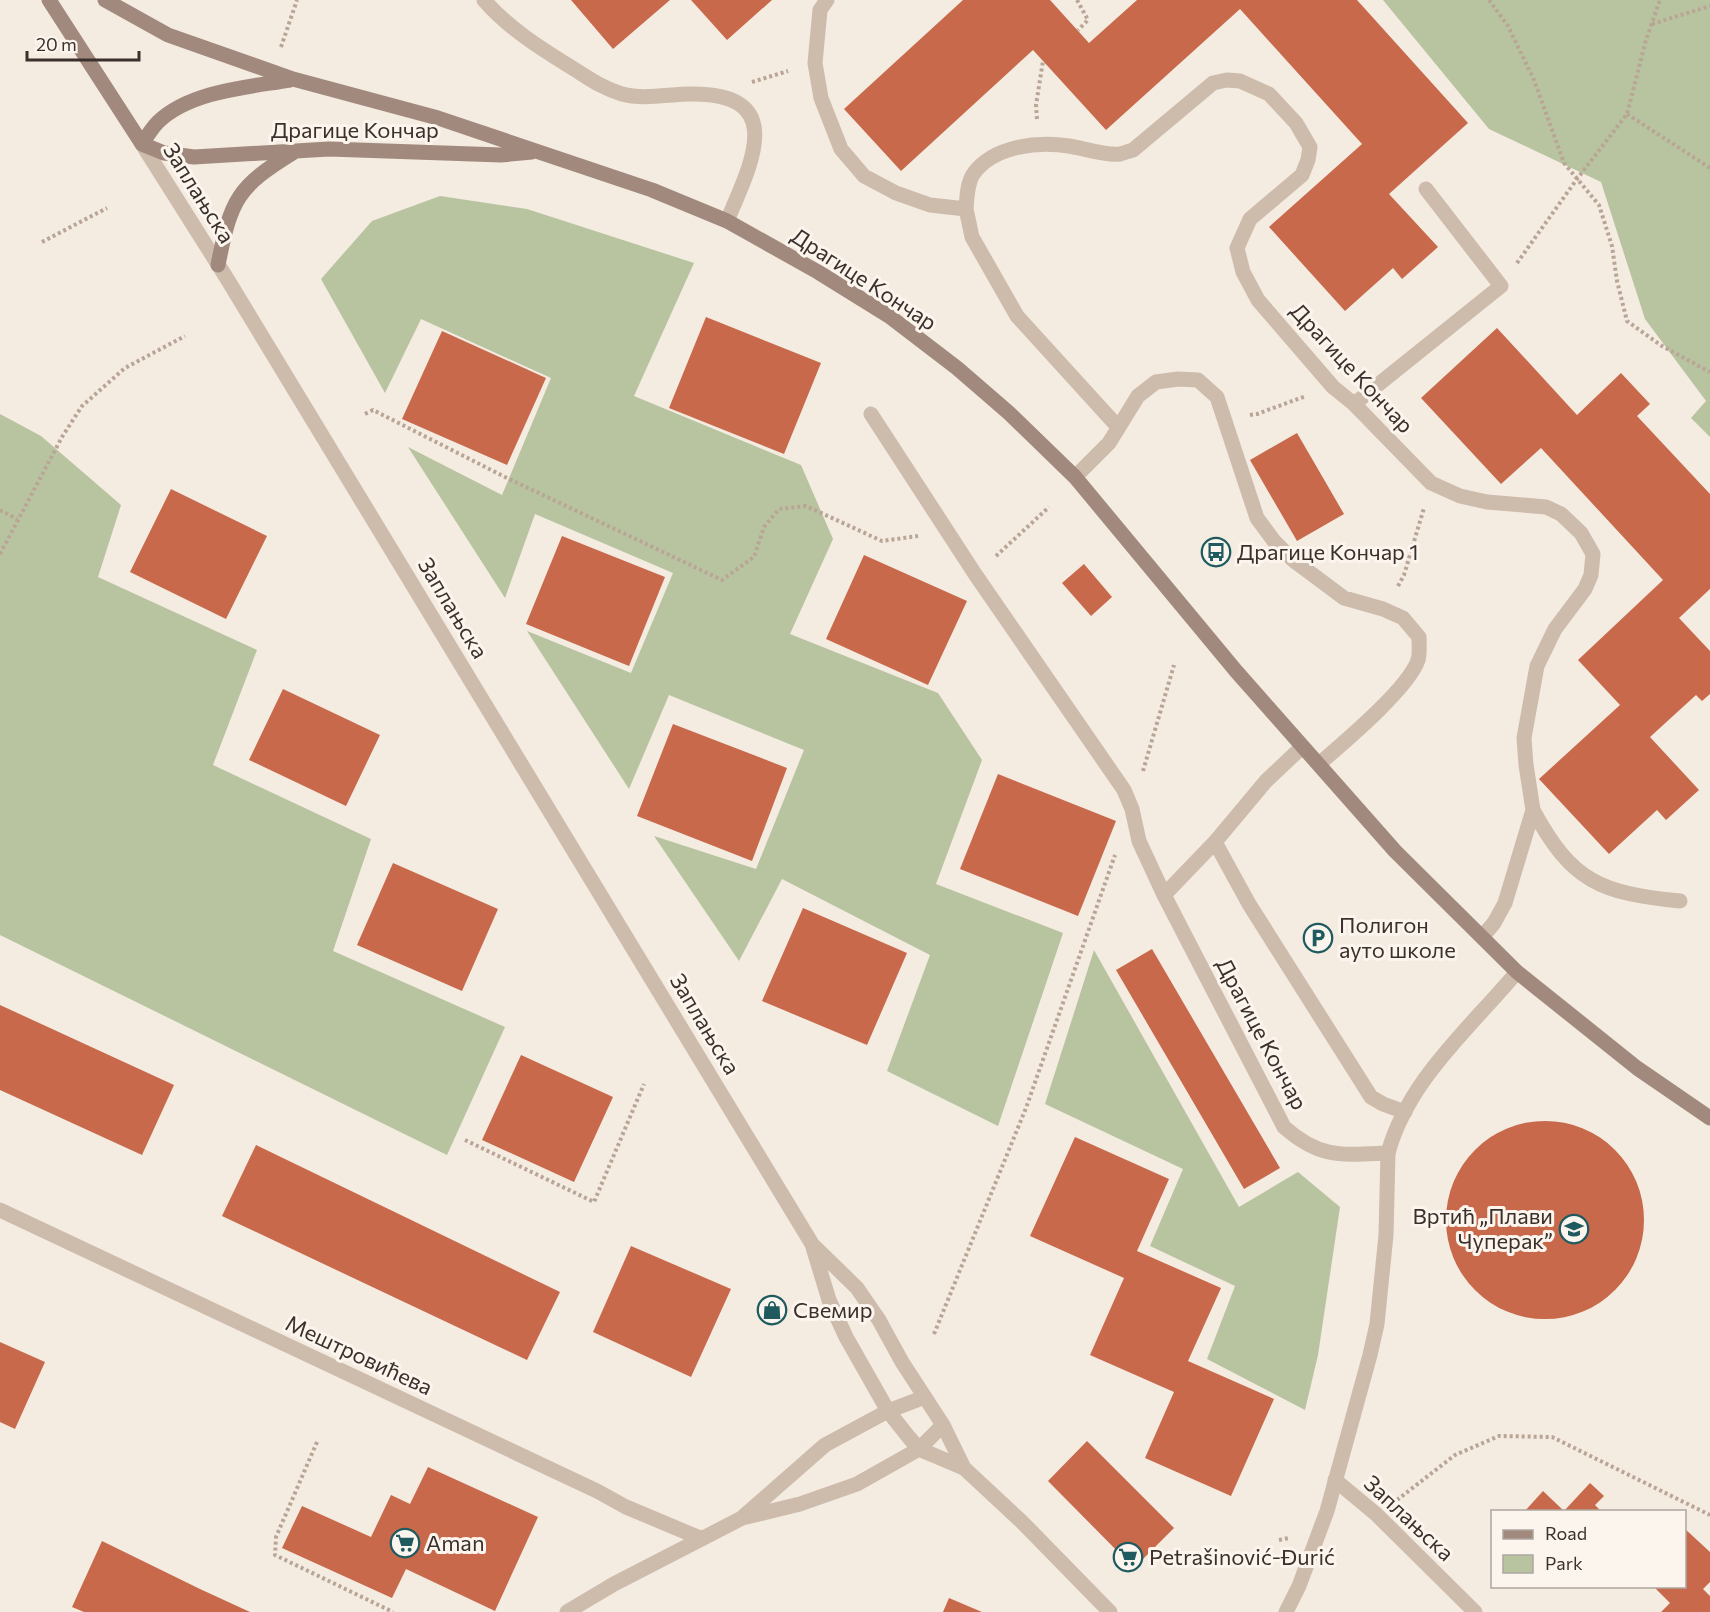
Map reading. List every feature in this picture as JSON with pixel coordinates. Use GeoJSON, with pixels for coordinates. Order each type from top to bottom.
{"type":"FeatureCollection","features":[{"type":"Feature","properties":{"kind":"main road","name":"Заплањска"},"geometry":{"type":"LineString","coordinates":[[49,0],[142,144]]}},
{"type":"Feature","properties":{"kind":"main road","name":"Драгице Кончар"},"geometry":{"type":"LineString","coordinates":[[105,0],[168,34],[293,79],[438,118],[652,190],[727,221],[818,272],[889,316],[957,368],[1009,413],[1075,477],[1302,747],[1395,851],[1517,972],[1638,1068],[1710,1118]]}},
{"type":"Feature","properties":{"kind":"main road"},"geometry":{"type":"LineString","coordinates":[[142,144],[152,128],[165,116],[193,101],[218,93],[293,79]]}},
{"type":"Feature","properties":{"kind":"main road","name":"Драгице Кончар"},"geometry":{"type":"LineString","coordinates":[[142,144],[164,153],[194,157],[299,149],[501,155],[522,155],[535,152]]}},
{"type":"Feature","properties":{"kind":"main road"},"geometry":{"type":"LineString","coordinates":[[218,265],[230,214],[242,193],[251,181],[265,170],[299,149]]}},
{"type":"Feature","properties":{"kind":"street"},"geometry":{"type":"LineString","coordinates":[[484,0],[534,45],[594,82],[624,95],[721,96],[734,100],[744,108],[752,120],[756,147],[727,221]]}},
{"type":"Feature","properties":{"kind":"street"},"geometry":{"type":"LineString","coordinates":[[823,5],[815,63],[821,98],[841,148],[864,176],[896,193],[930,205],[966,209]]}},
{"type":"Feature","properties":{"kind":"street","name":"Драгице Кончар"},"geometry":{"type":"LineString","coordinates":[[1118,427],[1017,316],[972,237],[966,209],[967,193],[973,174],[993,157],[1012,148],[1039,144],[1066,145],[1119,154],[1133,150],[1213,83],[1227,80],[1240,81],[1269,94],[1296,123],[1310,147],[1302,175],[1250,219],[1237,248],[1243,272],[1258,300],[1333,387],[1354,404],[1431,483],[1469,498],[1487,502],[1546,507],[1561,514],[1581,533],[1593,554],[1591,575],[1585,589],[1555,629],[1537,666],[1524,738],[1533,810],[1505,903],[1482,937]]}},
{"type":"Feature","properties":{"kind":"street","name":"Заплањска"},"geometry":{"type":"LineString","coordinates":[[142,144],[218,265],[812,1244],[829,1300],[846,1337],[888,1411],[919,1449],[964,1468],[1022,1522],[1110,1612]]}},
{"type":"Feature","properties":{"kind":"street"},"geometry":{"type":"LineString","coordinates":[[1354,404],[1501,286],[1426,189]]}},
{"type":"Feature","properties":{"kind":"street"},"geometry":{"type":"LineString","coordinates":[[1075,477],[1109,444],[1138,396],[1156,382],[1178,379],[1198,380],[1217,397],[1257,518],[1274,541],[1293,560],[1344,598],[1383,609],[1403,618],[1419,637],[1418,660],[1404,683],[1356,732],[1318,764]]}},
{"type":"Feature","properties":{"kind":"street","name":"Драгице Кончар"},"geometry":{"type":"LineString","coordinates":[[871,414],[975,574],[1125,790],[1139,840],[1164,895],[1284,1127],[1299,1140],[1317,1150],[1348,1155],[1388,1153]]}},
{"type":"Feature","properties":{"kind":"street"},"geometry":{"type":"LineString","coordinates":[[1164,895],[1215,842],[1266,781],[1302,747]]}},
{"type":"Feature","properties":{"kind":"street"},"geometry":{"type":"LineString","coordinates":[[1533,810],[1549,840],[1579,874],[1605,887],[1627,894],[1680,901]]}},
{"type":"Feature","properties":{"kind":"street"},"geometry":{"type":"LineString","coordinates":[[1215,842],[1249,904],[1371,1097],[1405,1112]]}},
{"type":"Feature","properties":{"kind":"street"},"geometry":{"type":"LineString","coordinates":[[1335,1480],[1377,1324],[1386,1235],[1388,1153],[1405,1112],[1423,1083],[1517,972]]}},
{"type":"Feature","properties":{"kind":"street","name":"Мештровићева"},"geometry":{"type":"LineString","coordinates":[[0,1210],[597,1491],[626,1507],[700,1538]]}},
{"type":"Feature","properties":{"kind":"street","name":"Заплањска"},"geometry":{"type":"LineString","coordinates":[[812,1244],[857,1288],[879,1320],[943,1425],[964,1468]]}},
{"type":"Feature","properties":{"kind":"street"},"geometry":{"type":"LineString","coordinates":[[742,1518],[825,1445],[888,1411],[925,1397]]}},
{"type":"Feature","properties":{"kind":"street"},"geometry":{"type":"LineString","coordinates":[[567,1612],[614,1584],[742,1518],[800,1504],[857,1484],[919,1449],[943,1425]]}},
{"type":"Feature","properties":{"kind":"street","name":"Заплањска"},"geometry":{"type":"LineString","coordinates":[[1286,1612],[1319,1532],[1335,1480],[1376,1514],[1475,1612]]}},
{"type":"Feature","properties":{"kind":"path"},"geometry":{"type":"LineString","coordinates":[[279,52],[297,0]]}},
{"type":"Feature","properties":{"kind":"path"},"geometry":{"type":"LineString","coordinates":[[1077,0],[1088,20],[1078,30]]}},
{"type":"Feature","properties":{"kind":"path"},"geometry":{"type":"LineString","coordinates":[[1489,0],[1508,26],[1529,69],[1564,163],[1599,205],[1612,246],[1617,281],[1627,321],[1662,346],[1710,372]]}},
{"type":"Feature","properties":{"kind":"path"},"geometry":{"type":"LineString","coordinates":[[1501,286],[1577,179],[1627,114],[1660,0]]}},
{"type":"Feature","properties":{"kind":"path"},"geometry":{"type":"LineString","coordinates":[[1652,25],[1710,6]]}},
{"type":"Feature","properties":{"kind":"path"},"geometry":{"type":"LineString","coordinates":[[1039,144],[1036,105],[1043,62]]}},
{"type":"Feature","properties":{"kind":"path"},"geometry":{"type":"LineString","coordinates":[[746,83],[815,63]]}},
{"type":"Feature","properties":{"kind":"path"},"geometry":{"type":"LineString","coordinates":[[1627,114],[1710,168]]}},
{"type":"Feature","properties":{"kind":"path"},"geometry":{"type":"LineString","coordinates":[[42,242],[107,208]]}},
{"type":"Feature","properties":{"kind":"path"},"geometry":{"type":"LineString","coordinates":[[0,554],[62,437],[82,406],[125,368],[185,336]]}},
{"type":"Feature","properties":{"kind":"path"},"geometry":{"type":"LineString","coordinates":[[1257,414],[1333,387]]}},
{"type":"Feature","properties":{"kind":"path"},"geometry":{"type":"LineString","coordinates":[[365,414],[373,410],[505,477],[722,580],[754,557],[765,527],[779,509],[806,506],[882,541],[949,532]]}},
{"type":"Feature","properties":{"kind":"path"},"geometry":{"type":"LineString","coordinates":[[1404,575],[1431,483]]}},
{"type":"Feature","properties":{"kind":"path"},"geometry":{"type":"LineString","coordinates":[[975,574],[1049,507]]}},
{"type":"Feature","properties":{"kind":"path"},"geometry":{"type":"LineString","coordinates":[[0,510],[17,519]]}},
{"type":"Feature","properties":{"kind":"path"},"geometry":{"type":"LineString","coordinates":[[1132,809],[1174,664]]}},
{"type":"Feature","properties":{"kind":"path"},"geometry":{"type":"LineString","coordinates":[[934,1334],[1026,1108],[1107,876]]}},
{"type":"Feature","properties":{"kind":"path"},"geometry":{"type":"LineString","coordinates":[[465,1140],[594,1202],[644,1084]]}},
{"type":"Feature","properties":{"kind":"path"},"geometry":{"type":"LineString","coordinates":[[1376,1514],[1455,1455],[1499,1436],[1552,1437],[1710,1515]]}},
{"type":"Feature","properties":{"kind":"path"},"geometry":{"type":"LineString","coordinates":[[317,1442],[276,1537],[275,1555],[393,1612]]}},
{"type":"Feature","properties":{"kind":"green space"},"geometry":{"type":"Polygon","coordinates":[[[1383,0],[1710,0],[1710,437],[1691,418],[1706,401],[1645,319],[1601,182],[1489,129],[1383,0]]]}},
{"type":"Feature","properties":{"kind":"green space"},"geometry":{"type":"Polygon","coordinates":[[[440,196],[527,209],[694,263],[634,396],[801,465],[833,539],[790,634],[938,693],[982,760],[936,884],[1063,933],[998,1126],[887,1071],[930,955],[782,879],[739,961],[654,836],[756,869],[804,750],[669,695],[629,789],[527,631],[631,673],[673,573],[535,514],[505,598],[408,447],[502,495],[551,378],[421,319],[385,393],[321,279],[372,221],[440,196]]]}},
{"type":"Feature","properties":{"kind":"green space"},"geometry":{"type":"Polygon","coordinates":[[[0,414],[41,436],[121,505],[98,577],[257,650],[213,765],[371,839],[333,951],[505,1027],[447,1155],[0,935],[0,414]]]}},
{"type":"Feature","properties":{"kind":"green space"},"geometry":{"type":"Polygon","coordinates":[[[1094,950],[1239,1207],[1298,1172],[1340,1207],[1318,1355],[1305,1410],[1207,1359],[1235,1286],[1150,1246],[1183,1169],[1045,1104],[1094,950]]]}},
{"type":"Feature","properties":{"kind":"building"},"geometry":{"type":"Polygon","coordinates":[[[571,0],[670,0],[613,49],[571,0]]]}},
{"type":"Feature","properties":{"kind":"building"},"geometry":{"type":"Polygon","coordinates":[[[691,0],[772,0],[727,40],[691,0]]]}},
{"type":"Feature","properties":{"kind":"building"},"geometry":{"type":"Polygon","coordinates":[[[963,0],[1050,0],[1089,43],[1137,0],[1357,0],[1468,123],[1389,194],[1438,247],[1402,279],[1393,268],[1345,311],[1269,227],[1362,144],[1240,9],[1106,130],[1033,50],[901,171],[844,109],[963,0]]]}},
{"type":"Feature","properties":{"kind":"building"},"geometry":{"type":"Polygon","coordinates":[[[706,317],[821,363],[784,454],[669,408],[706,317]]]}},
{"type":"Feature","properties":{"kind":"building"},"geometry":{"type":"Polygon","coordinates":[[[1497,328],[1577,415],[1621,373],[1650,404],[1637,416],[1710,494],[1710,589],[1679,618],[1710,651],[1710,694],[1702,701],[1696,695],[1650,737],[1699,790],[1666,820],[1657,810],[1609,854],[1539,779],[1620,705],[1578,660],[1663,580],[1541,448],[1501,484],[1421,398],[1497,328]]]}},
{"type":"Feature","properties":{"kind":"building"},"geometry":{"type":"Polygon","coordinates":[[[442,331],[546,378],[507,465],[402,419],[442,331]]]}},
{"type":"Feature","properties":{"kind":"building"},"geometry":{"type":"Polygon","coordinates":[[[1297,433],[1344,514],[1297,541],[1250,460],[1297,433]]]}},
{"type":"Feature","properties":{"kind":"building"},"geometry":{"type":"Polygon","coordinates":[[[171,489],[267,536],[226,619],[130,572],[171,489]]]}},
{"type":"Feature","properties":{"kind":"building"},"geometry":{"type":"Polygon","coordinates":[[[562,536],[665,577],[629,666],[526,624],[562,536]]]}},
{"type":"Feature","properties":{"kind":"building"},"geometry":{"type":"Polygon","coordinates":[[[864,555],[967,601],[928,685],[826,639],[864,555]]]}},
{"type":"Feature","properties":{"kind":"building"},"geometry":{"type":"Polygon","coordinates":[[[1084,564],[1112,597],[1091,616],[1062,583],[1084,564]]]}},
{"type":"Feature","properties":{"kind":"building"},"geometry":{"type":"Polygon","coordinates":[[[283,689],[380,735],[346,806],[249,760],[283,689]]]}},
{"type":"Feature","properties":{"kind":"building"},"geometry":{"type":"Polygon","coordinates":[[[673,724],[787,768],[752,861],[637,816],[673,724]]]}},
{"type":"Feature","properties":{"kind":"building"},"geometry":{"type":"Polygon","coordinates":[[[998,774],[1116,821],[1078,916],[960,869],[998,774]]]}},
{"type":"Feature","properties":{"kind":"building"},"geometry":{"type":"Polygon","coordinates":[[[393,863],[498,909],[462,991],[357,945],[393,863]]]}},
{"type":"Feature","properties":{"kind":"building"},"geometry":{"type":"Polygon","coordinates":[[[803,908],[907,953],[867,1045],[762,1001],[803,908]]]}},
{"type":"Feature","properties":{"kind":"building"},"geometry":{"type":"Polygon","coordinates":[[[1152,949],[1280,1168],[1244,1189],[1116,970],[1152,949]]]}},
{"type":"Feature","properties":{"kind":"building"},"geometry":{"type":"Polygon","coordinates":[[[0,1005],[174,1085],[142,1155],[0,1090],[0,1005]]]}},
{"type":"Feature","properties":{"kind":"building"},"geometry":{"type":"Polygon","coordinates":[[[521,1055],[613,1097],[574,1182],[482,1140],[521,1055]]]}},
{"type":"Feature","properties":{"kind":"building"},"geometry":{"type":"Polygon","coordinates":[[[1535,1121],[1555,1121],[1583,1128],[1608,1143],[1622,1157],[1637,1182],[1644,1210],[1644,1230],[1637,1258],[1622,1283],[1608,1297],[1574,1315],[1555,1319],[1535,1319],[1507,1312],[1482,1297],[1468,1283],[1450,1249],[1446,1230],[1446,1210],[1453,1182],[1468,1157],[1482,1143],[1516,1125],[1535,1121]]]}},
{"type":"Feature","properties":{"kind":"building"},"geometry":{"type":"Polygon","coordinates":[[[1075,1137],[1169,1179],[1137,1251],[1221,1288],[1188,1361],[1274,1399],[1231,1496],[1145,1458],[1174,1392],[1090,1355],[1124,1278],[1030,1236],[1075,1137]]]}},
{"type":"Feature","properties":{"kind":"building"},"geometry":{"type":"Polygon","coordinates":[[[256,1145],[560,1292],[527,1360],[222,1216],[256,1145]]]}},
{"type":"Feature","properties":{"kind":"building"},"geometry":{"type":"Polygon","coordinates":[[[631,1246],[731,1289],[691,1377],[593,1332],[631,1246]]]}},
{"type":"Feature","properties":{"kind":"building"},"geometry":{"type":"Polygon","coordinates":[[[0,1342],[45,1362],[15,1429],[0,1422],[0,1342]]]}},
{"type":"Feature","properties":{"kind":"building"},"geometry":{"type":"Polygon","coordinates":[[[1087,1441],[1174,1528],[1134,1568],[1048,1481],[1087,1441]]]}},
{"type":"Feature","properties":{"kind":"building","name":"Aman"},"geometry":{"type":"Polygon","coordinates":[[[428,1467],[538,1517],[495,1611],[406,1569],[392,1598],[282,1548],[302,1506],[371,1537],[391,1495],[410,1504],[428,1467]]]}},
{"type":"Feature","properties":{"kind":"building"},"geometry":{"type":"Polygon","coordinates":[[[1590,1483],[1604,1496],[1595,1505],[1600,1510],[1565,1510],[1590,1483]]]}},
{"type":"Feature","properties":{"kind":"building"},"geometry":{"type":"Polygon","coordinates":[[[1543,1491],[1563,1510],[1526,1510],[1543,1491]]]}},
{"type":"Feature","properties":{"kind":"building"},"geometry":{"type":"Polygon","coordinates":[[[1686,1530],[1710,1552],[1710,1582],[1703,1589],[1710,1596],[1710,1612],[1661,1612],[1670,1603],[1655,1588],[1686,1588],[1686,1530]]]}},
{"type":"Feature","properties":{"kind":"building"},"geometry":{"type":"Polygon","coordinates":[[[102,1541],[250,1612],[84,1612],[72,1607],[102,1541]]]}},
{"type":"Feature","properties":{"kind":"building"},"geometry":{"type":"Polygon","coordinates":[[[949,1598],[982,1612],[943,1612],[949,1598]]]}},
{"type":"Feature","properties":{"kind":"place","name":"Драгице Кончар 1"},"geometry":{"type":"Point","coordinates":[1216,552]}},
{"type":"Feature","properties":{"kind":"place","name":"Полигон ауто школе"},"geometry":{"type":"Point","coordinates":[1318,938]}},
{"type":"Feature","properties":{"kind":"place","name":"Вртић „Плави Чуперак”"},"geometry":{"type":"Point","coordinates":[1574,1229]}},
{"type":"Feature","properties":{"kind":"place","name":"Свемир"},"geometry":{"type":"Point","coordinates":[772,1310]}},
{"type":"Feature","properties":{"kind":"place","name":"Aman"},"geometry":{"type":"Point","coordinates":[405,1543]}},
{"type":"Feature","properties":{"kind":"place","name":"Petrašinović-Đurić"},"geometry":{"type":"Point","coordinates":[1128,1557]}}]}
